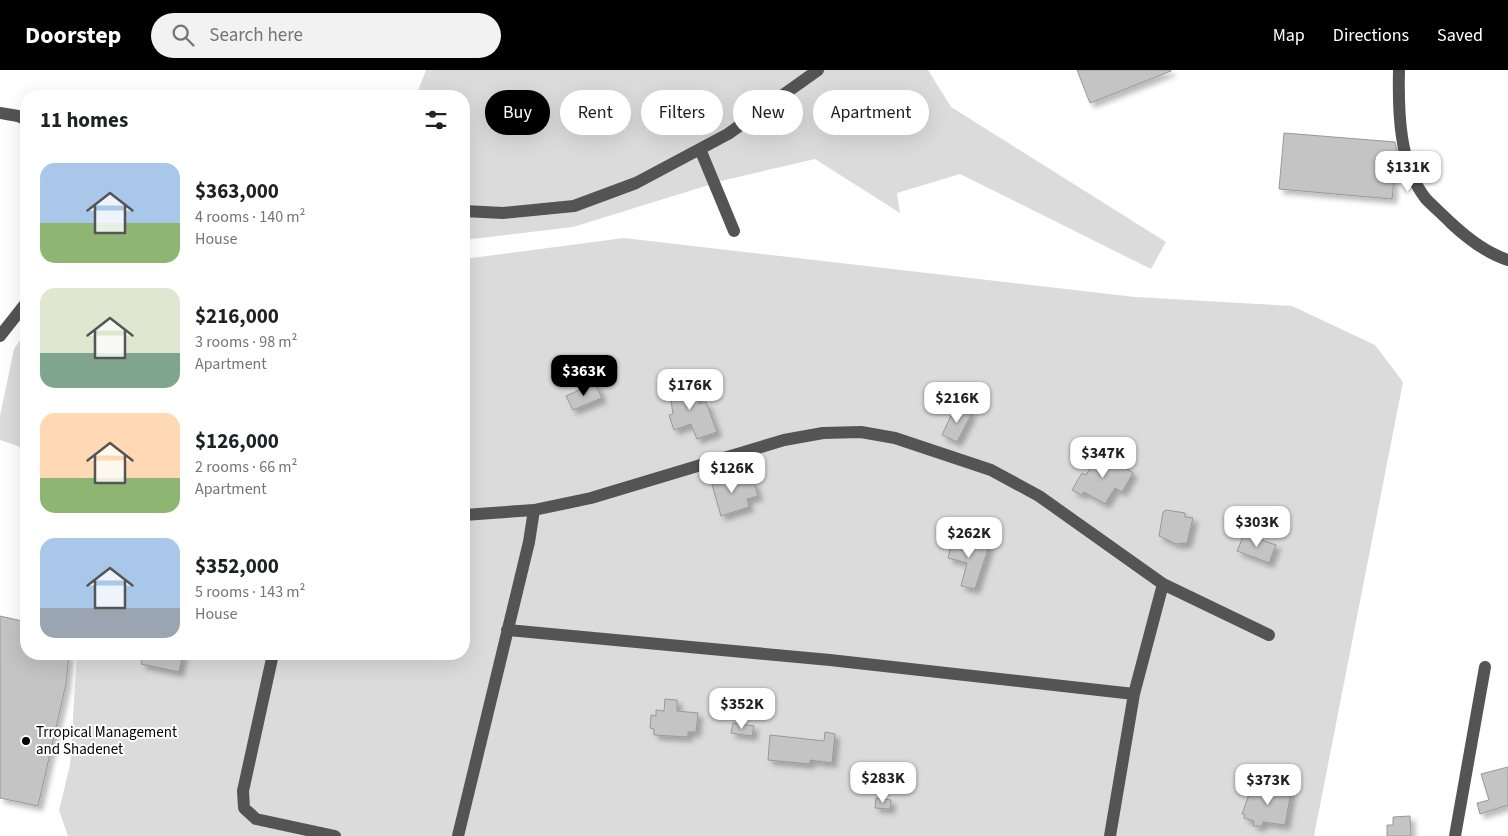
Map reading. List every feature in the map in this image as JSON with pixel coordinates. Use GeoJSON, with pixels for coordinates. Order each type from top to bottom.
{"type":"FeatureCollection","features":[{"type":"Feature","properties":{"kind":"street"},"geometry":{"type":"LineString","coordinates":[[470,211],[503,213],[574,206],[636,183],[728,134],[818,70]]}},
{"type":"Feature","properties":{"kind":"street"},"geometry":{"type":"LineString","coordinates":[[1398,70],[1402,134],[1412,173],[1426,198],[1463,234],[1496,256],[1508,260]]}},
{"type":"Feature","properties":{"kind":"street"},"geometry":{"type":"LineString","coordinates":[[0,113],[20,117]]}},
{"type":"Feature","properties":{"kind":"street"},"geometry":{"type":"LineString","coordinates":[[700,149],[734,231]]}},
{"type":"Feature","properties":{"kind":"street"},"geometry":{"type":"LineString","coordinates":[[2,328],[20,309]]}},
{"type":"Feature","properties":{"kind":"street"},"geometry":{"type":"LineString","coordinates":[[470,515],[534,510],[592,498],[784,440],[822,434],[861,432],[895,438],[991,470],[1039,496],[1163,584],[1269,635]]}},
{"type":"Feature","properties":{"kind":"street"},"geometry":{"type":"LineString","coordinates":[[458,836],[529,542],[534,510]]}},
{"type":"Feature","properties":{"kind":"street"},"geometry":{"type":"LineString","coordinates":[[1110,836],[1134,694],[1163,584]]}},
{"type":"Feature","properties":{"kind":"street"},"geometry":{"type":"LineString","coordinates":[[507,630],[830,660],[1134,694]]}},
{"type":"Feature","properties":{"kind":"street"},"geometry":{"type":"LineString","coordinates":[[272,660],[243,791],[244,808],[256,819],[335,836]]}},
{"type":"Feature","properties":{"kind":"street"},"geometry":{"type":"LineString","coordinates":[[1455,836],[1485,667]]}},
{"type":"Feature","properties":{"kind":"shaded area"},"geometry":{"type":"Polygon","coordinates":[[[426,70],[928,70],[951,107],[1166,242],[1151,269],[960,174],[897,193],[900,213],[815,159],[725,180],[573,227],[470,239],[470,90],[418,90],[426,70]]]}},
{"type":"Feature","properties":{"kind":"shaded area"},"geometry":{"type":"Polygon","coordinates":[[[624,238],[1135,297],[1292,306],[1375,345],[1403,382],[1314,836],[68,836],[59,810],[70,765],[77,660],[470,660],[470,258],[624,238]]]}},
{"type":"Feature","properties":{"kind":"shaded area"},"geometry":{"type":"Polygon","coordinates":[[[20,340],[20,447],[0,440],[0,416],[14,349],[20,340]]]}},
{"type":"Feature","properties":{"kind":"building"},"geometry":{"type":"Polygon","coordinates":[[[1077,70],[1171,70],[1171,71],[1090,103],[1077,70]]]}},
{"type":"Feature","properties":{"kind":"building"},"geometry":{"type":"Polygon","coordinates":[[[1284,133],[1395,142],[1397,152],[1392,199],[1279,189],[1284,133]]]}},
{"type":"Feature","properties":{"kind":"building"},"geometry":{"type":"Polygon","coordinates":[[[695,382],[699,404],[706,402],[717,432],[697,439],[691,424],[674,430],[669,415],[673,414],[669,387],[695,382]]]}},
{"type":"Feature","properties":{"kind":"building"},"geometry":{"type":"Polygon","coordinates":[[[595,383],[602,398],[573,410],[566,396],[595,383]]]}},
{"type":"Feature","properties":{"kind":"building"},"geometry":{"type":"Polygon","coordinates":[[[956,405],[972,413],[957,442],[942,435],[956,405]]]}},
{"type":"Feature","properties":{"kind":"building"},"geometry":{"type":"Polygon","coordinates":[[[1103,453],[1133,473],[1122,492],[1115,488],[1105,504],[1084,492],[1082,495],[1072,490],[1082,473],[1086,475],[1097,457],[1100,458],[1103,453]]]}},
{"type":"Feature","properties":{"kind":"building"},"geometry":{"type":"Polygon","coordinates":[[[718,472],[721,481],[739,476],[741,482],[745,480],[746,484],[754,482],[758,496],[747,499],[749,507],[721,516],[709,474],[718,472]]]}},
{"type":"Feature","properties":{"kind":"building"},"geometry":{"type":"Polygon","coordinates":[[[1166,510],[1185,513],[1185,517],[1193,518],[1187,543],[1176,544],[1159,536],[1163,512],[1166,510]]]}},
{"type":"Feature","properties":{"kind":"building"},"geometry":{"type":"Polygon","coordinates":[[[1244,534],[1276,545],[1269,563],[1237,551],[1244,534]]]}},
{"type":"Feature","properties":{"kind":"building"},"geometry":{"type":"Polygon","coordinates":[[[953,537],[989,546],[975,589],[961,586],[967,563],[948,558],[953,537]]]}},
{"type":"Feature","properties":{"kind":"building","name":"Trropical Management and Shadenet"},"geometry":{"type":"Polygon","coordinates":[[[0,616],[20,621],[20,660],[68,660],[66,684],[38,806],[0,798],[0,616]]]}},
{"type":"Feature","properties":{"kind":"building"},"geometry":{"type":"Polygon","coordinates":[[[142,660],[182,660],[179,672],[141,664],[142,660]]]}},
{"type":"Feature","properties":{"kind":"building"},"geometry":{"type":"Polygon","coordinates":[[[665,699],[677,700],[677,711],[698,713],[696,732],[688,732],[688,737],[654,735],[654,729],[650,728],[651,715],[656,716],[656,710],[664,711],[665,699]]]}},
{"type":"Feature","properties":{"kind":"building"},"geometry":{"type":"Polygon","coordinates":[[[733,723],[754,726],[752,736],[731,733],[733,723]]]}},
{"type":"Feature","properties":{"kind":"building"},"geometry":{"type":"Polygon","coordinates":[[[825,732],[835,734],[832,763],[810,760],[810,764],[768,760],[770,735],[824,741],[825,732]]]}},
{"type":"Feature","properties":{"kind":"building"},"geometry":{"type":"Polygon","coordinates":[[[1508,767],[1508,805],[1480,814],[1477,803],[1489,800],[1481,774],[1508,767]]]}},
{"type":"Feature","properties":{"kind":"building"},"geometry":{"type":"Polygon","coordinates":[[[1269,782],[1278,783],[1277,790],[1291,792],[1285,825],[1263,822],[1262,826],[1253,826],[1254,821],[1244,818],[1245,815],[1242,814],[1250,792],[1267,790],[1269,782]]]}},
{"type":"Feature","properties":{"kind":"building"},"geometry":{"type":"Polygon","coordinates":[[[876,798],[891,800],[890,809],[875,808],[876,798]]]}},
{"type":"Feature","properties":{"kind":"building"},"geometry":{"type":"Polygon","coordinates":[[[1410,816],[1411,836],[1387,836],[1387,825],[1393,825],[1393,817],[1410,816]]]}},
{"type":"Feature","properties":{"kind":"place","name":"Trropical Management and Shadenet"},"geometry":{"type":"Point","coordinates":[26,741]}}]}
